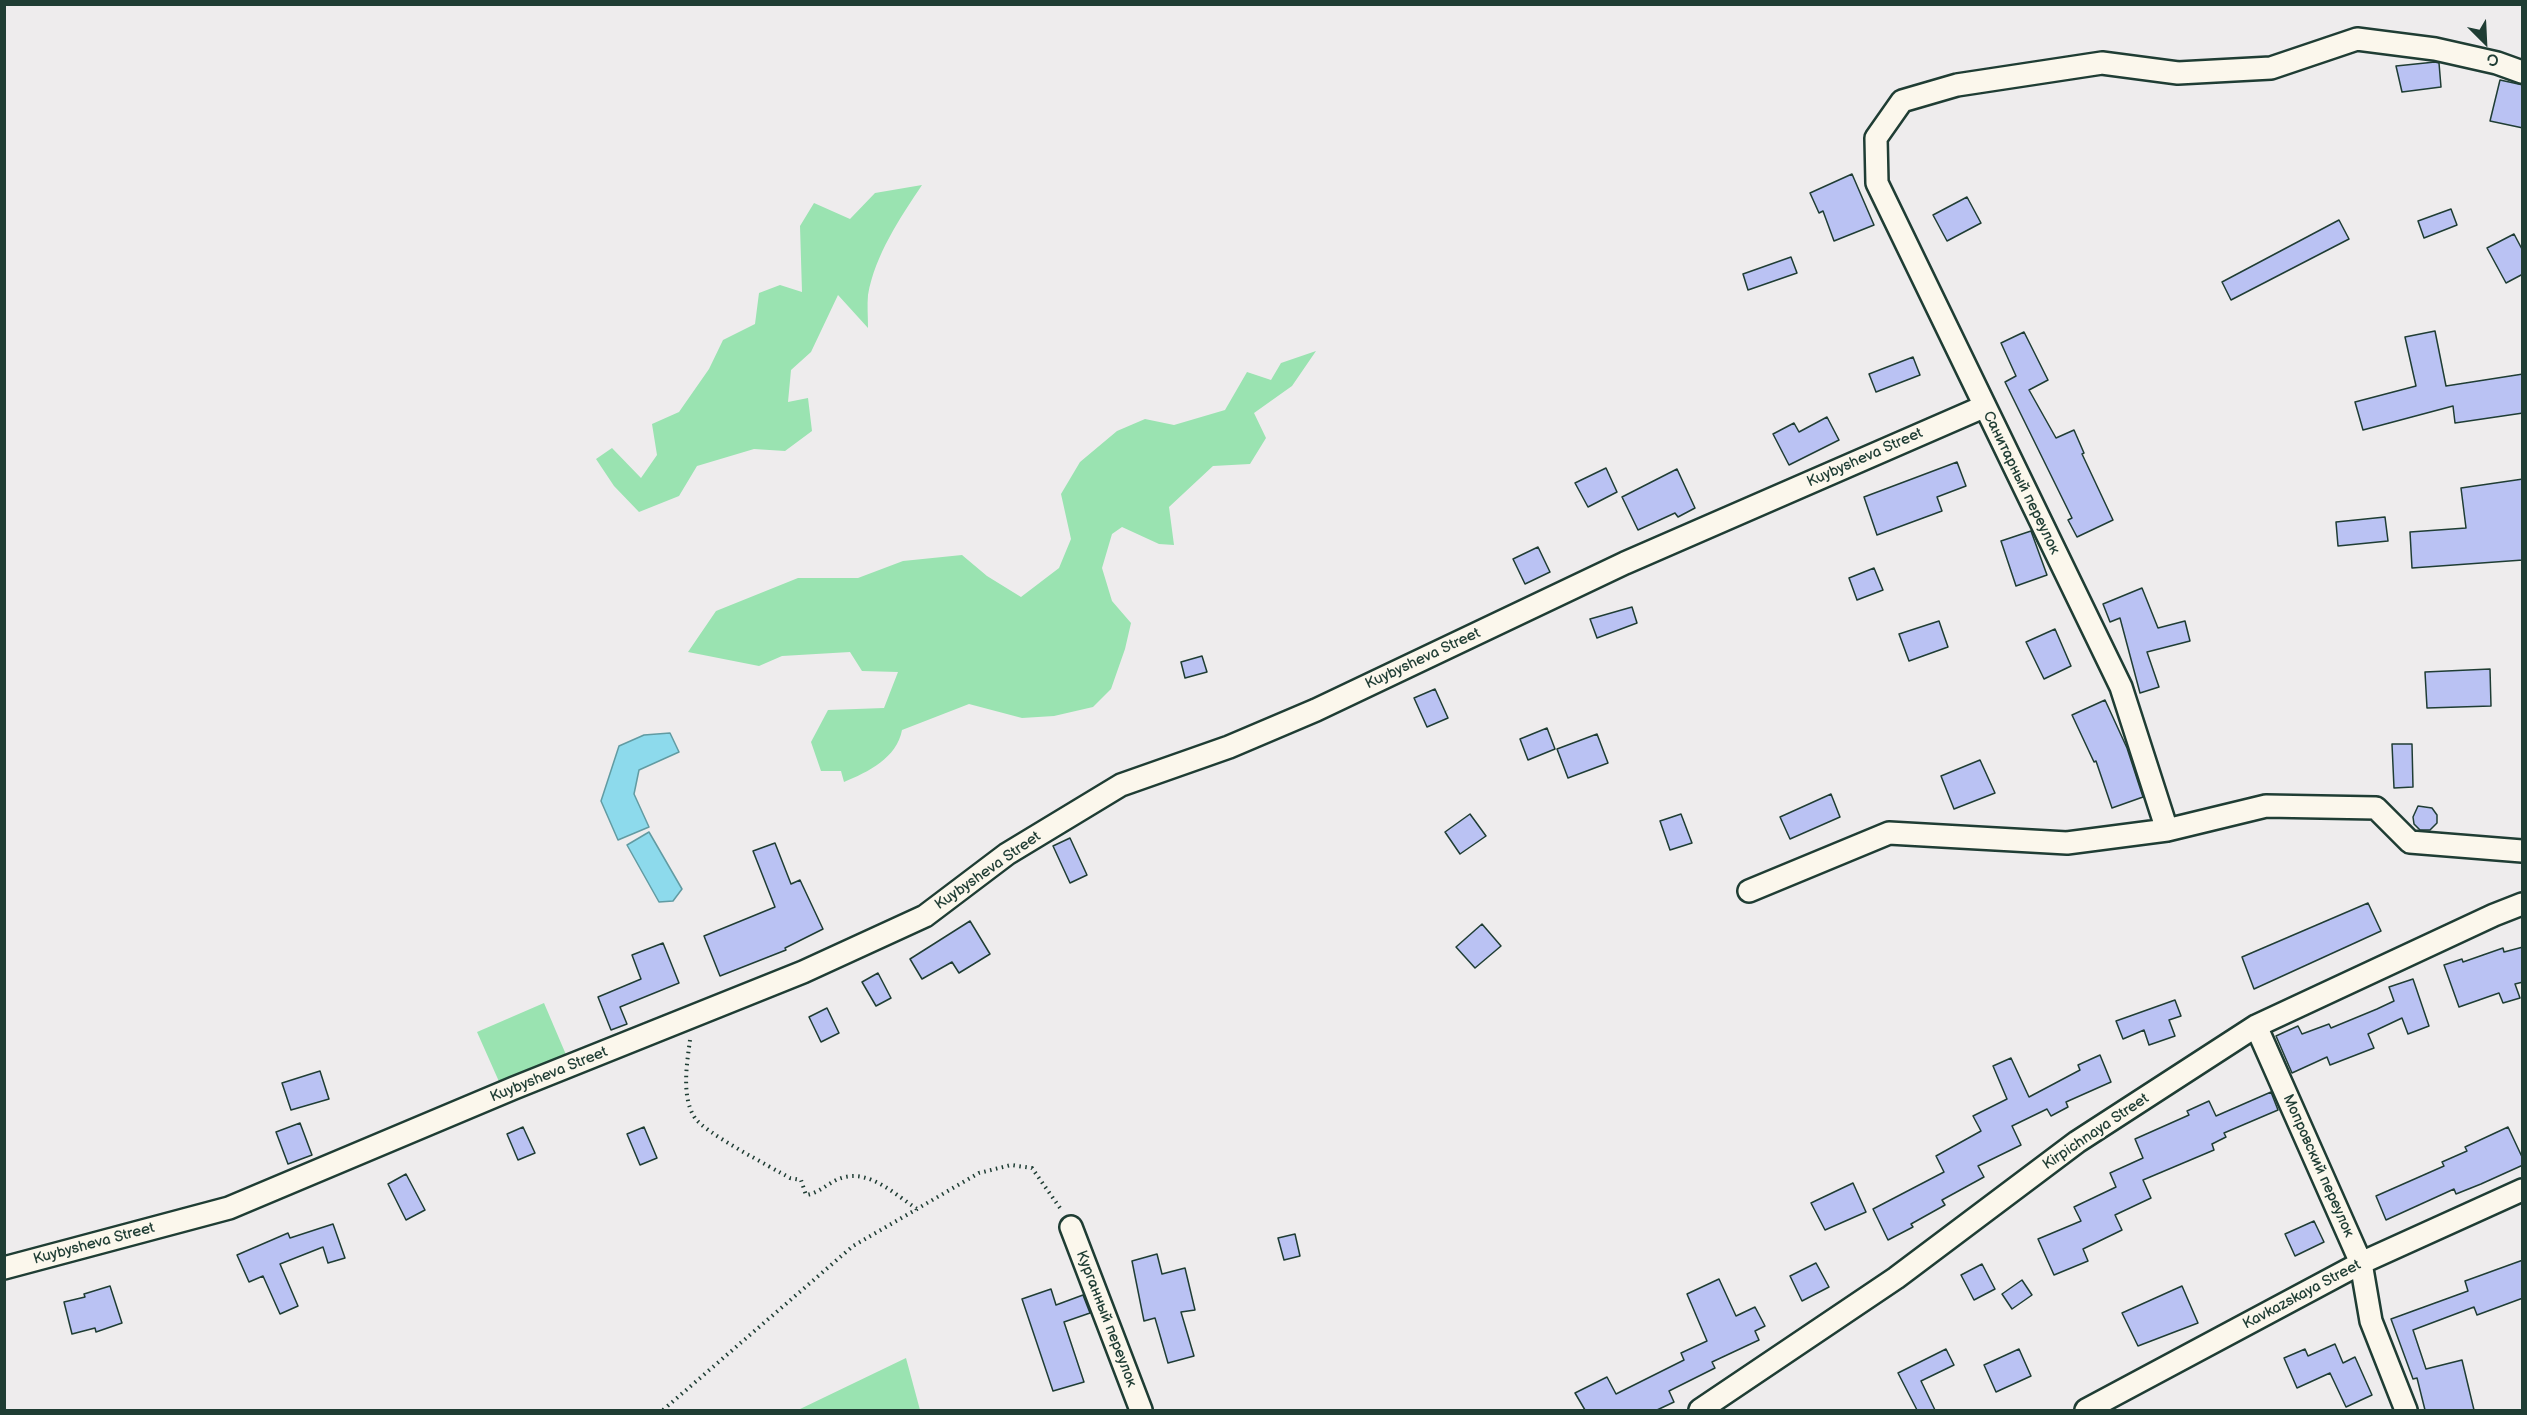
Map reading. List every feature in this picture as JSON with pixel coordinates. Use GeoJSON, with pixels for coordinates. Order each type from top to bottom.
{"type":"FeatureCollection","features":[{"type":"Feature","properties":{"kind":"street","name":"Санитарный переулок"},"geometry":{"type":"LineString","coordinates":[[2167,830],[2121,687],[1983,407],[1877,183],[1876,138],[1902,101],[1957,85],[2102,63],[2178,73],[2271,68],[2357,39],[2435,49],[2497,63],[2523,72]]}},
{"type":"Feature","properties":{"kind":"street","name":"Kuybysheva Street"},"geometry":{"type":"LineString","coordinates":[[4,1268],[229,1209],[803,972],[925,916],[1006,854],[1121,784],[1229,747],[1316,710],[1625,562],[1983,407]]}},
{"type":"Feature","properties":{"kind":"street"},"geometry":{"type":"LineString","coordinates":[[1749,891],[1889,833],[2067,843],[2167,830],[2266,806],[2376,807],[2410,842],[2523,851]]}},
{"type":"Feature","properties":{"kind":"street","name":"Kirpichnaya Street"},"geometry":{"type":"LineString","coordinates":[[1700,1410],[1896,1278],[2077,1142],[2256,1026],[2494,915],[2523,904]]}},
{"type":"Feature","properties":{"kind":"street","name":"Мопровский переулок"},"geometry":{"type":"LineString","coordinates":[[2256,1026],[2361,1263],[2372,1321],[2406,1410]]}},
{"type":"Feature","properties":{"kind":"street","name":"Kavkazskaya Street"},"geometry":{"type":"LineString","coordinates":[[2086,1410],[2361,1263],[2523,1190]]}},
{"type":"Feature","properties":{"kind":"street","name":"Курганный переулок"},"geometry":{"type":"LineString","coordinates":[[1071,1227],[1141,1410]]}},
{"type":"Feature","properties":{"kind":"path"},"geometry":{"type":"LineString","coordinates":[[692,1016],[687,1097],[696,1119],[719,1136],[790,1178],[801,1180],[806,1195],[815,1194],[844,1177],[868,1178],[917,1209]]}},
{"type":"Feature","properties":{"kind":"path"},"geometry":{"type":"LineString","coordinates":[[663,1410],[853,1246],[979,1173],[1011,1165],[1032,1168],[1071,1227]]}},
{"type":"Feature","properties":{"kind":"green space"},"geometry":{"type":"Polygon","coordinates":[[[922,185],[897,224],[876,266],[868,295],[868,328],[838,295],[811,352],[791,370],[788,402],[808,398],[812,431],[785,451],[754,449],[697,466],[679,496],[639,512],[614,486],[596,459],[612,448],[641,478],[657,455],[652,424],[679,412],[709,369],[723,340],[755,324],[759,293],[780,285],[802,292],[800,226],[814,203],[850,219],[875,193],[922,185]]]}},
{"type":"Feature","properties":{"kind":"green space"},"geometry":{"type":"Polygon","coordinates":[[[1316,351],[1292,386],[1254,413],[1266,438],[1250,464],[1213,466],[1169,507],[1174,545],[1159,544],[1122,527],[1112,534],[1102,568],[1112,601],[1131,623],[1111,689],[1093,707],[1054,716],[1022,718],[969,704],[902,730],[899,740],[888,756],[872,769],[844,782],[841,771],[821,771],[811,742],[828,710],[884,708],[898,672],[862,671],[850,652],[782,656],[759,666],[688,652],[716,611],[798,578],[858,578],[903,561],[962,555],[987,576],[1021,597],[1059,568],[1071,539],[1061,494],[1080,462],[1117,431],[1145,419],[1174,425],[1225,410],[1247,372],[1271,380],[1281,363],[1316,351]]]}},
{"type":"Feature","properties":{"kind":"green space"},"geometry":{"type":"Polygon","coordinates":[[[544,1003],[567,1057],[501,1086],[477,1032],[544,1003]]]}},
{"type":"Feature","properties":{"kind":"green space"},"geometry":{"type":"Polygon","coordinates":[[[906,1358],[920,1410],[798,1410],[906,1358]]]}},
{"type":"Feature","properties":{"kind":"water"},"geometry":{"type":"Polygon","coordinates":[[[670,733],[679,752],[639,770],[634,794],[649,827],[618,840],[601,801],[619,746],[644,735],[670,733]]]}},
{"type":"Feature","properties":{"kind":"water"},"geometry":{"type":"Polygon","coordinates":[[[649,832],[682,889],[673,901],[659,902],[627,845],[649,832]]]}},
{"type":"Feature","properties":{"kind":"building"},"geometry":{"type":"Polygon","coordinates":[[[2439,63],[2441,87],[2402,92],[2396,66],[2439,63]]]}},
{"type":"Feature","properties":{"kind":"building"},"geometry":{"type":"Polygon","coordinates":[[[2500,80],[2523,85],[2523,128],[2490,121],[2500,80]]]}},
{"type":"Feature","properties":{"kind":"building"},"geometry":{"type":"Polygon","coordinates":[[[1852,174],[1874,225],[1834,241],[1823,211],[1819,213],[1810,193],[1852,174]]]}},
{"type":"Feature","properties":{"kind":"building"},"geometry":{"type":"Polygon","coordinates":[[[1967,197],[1981,223],[1947,241],[1933,215],[1967,197]]]}},
{"type":"Feature","properties":{"kind":"building"},"geometry":{"type":"Polygon","coordinates":[[[2451,209],[2457,225],[2424,238],[2418,221],[2451,209]]]}},
{"type":"Feature","properties":{"kind":"building"},"geometry":{"type":"Polygon","coordinates":[[[2339,220],[2349,239],[2231,300],[2222,282],[2339,220]]]}},
{"type":"Feature","properties":{"kind":"building"},"geometry":{"type":"Polygon","coordinates":[[[2514,234],[2523,251],[2523,274],[2506,283],[2487,248],[2514,234]]]}},
{"type":"Feature","properties":{"kind":"building"},"geometry":{"type":"Polygon","coordinates":[[[1791,257],[1797,273],[1748,290],[1743,274],[1791,257]]]}},
{"type":"Feature","properties":{"kind":"building"},"geometry":{"type":"Polygon","coordinates":[[[2435,331],[2446,386],[2523,374],[2523,413],[2455,423],[2453,406],[2363,430],[2355,402],[2416,386],[2405,337],[2435,331]]]}},
{"type":"Feature","properties":{"kind":"building"},"geometry":{"type":"Polygon","coordinates":[[[2024,332],[2048,380],[2029,390],[2056,438],[2074,430],[2084,453],[2082,454],[2113,520],[2077,537],[2068,520],[2072,518],[2005,382],[2016,376],[2001,343],[2024,332]]]}},
{"type":"Feature","properties":{"kind":"building"},"geometry":{"type":"Polygon","coordinates":[[[1913,357],[1920,375],[1876,392],[1869,374],[1913,357]]]}},
{"type":"Feature","properties":{"kind":"building"},"geometry":{"type":"Polygon","coordinates":[[[1827,417],[1839,440],[1789,465],[1773,434],[1794,423],[1799,432],[1827,417]]]}},
{"type":"Feature","properties":{"kind":"building"},"geometry":{"type":"Polygon","coordinates":[[[1957,462],[1966,486],[1937,497],[1942,511],[1877,535],[1864,497],[1957,462]]]}},
{"type":"Feature","properties":{"kind":"building"},"geometry":{"type":"Polygon","coordinates":[[[1606,468],[1617,492],[1588,507],[1575,483],[1606,468]]]}},
{"type":"Feature","properties":{"kind":"building"},"geometry":{"type":"Polygon","coordinates":[[[1677,469],[1695,508],[1678,517],[1675,513],[1638,530],[1622,497],[1677,469]]]}},
{"type":"Feature","properties":{"kind":"building"},"geometry":{"type":"Polygon","coordinates":[[[2523,479],[2523,560],[2412,568],[2410,532],[2466,528],[2461,488],[2523,479]]]}},
{"type":"Feature","properties":{"kind":"building"},"geometry":{"type":"Polygon","coordinates":[[[2385,517],[2388,541],[2338,546],[2336,522],[2385,517]]]}},
{"type":"Feature","properties":{"kind":"building"},"geometry":{"type":"Polygon","coordinates":[[[2031,531],[2047,575],[2016,586],[2001,541],[2031,531]]]}},
{"type":"Feature","properties":{"kind":"building"},"geometry":{"type":"Polygon","coordinates":[[[1538,547],[1550,572],[1525,584],[1513,559],[1538,547]]]}},
{"type":"Feature","properties":{"kind":"building"},"geometry":{"type":"Polygon","coordinates":[[[1874,568],[1883,590],[1857,600],[1849,578],[1874,568]]]}},
{"type":"Feature","properties":{"kind":"building"},"geometry":{"type":"Polygon","coordinates":[[[2142,588],[2158,628],[2185,621],[2190,641],[2147,652],[2159,687],[2140,693],[2120,618],[2110,622],[2103,604],[2142,588]]]}},
{"type":"Feature","properties":{"kind":"building"},"geometry":{"type":"Polygon","coordinates":[[[1632,607],[1637,623],[1597,638],[1590,619],[1632,607]]]}},
{"type":"Feature","properties":{"kind":"building"},"geometry":{"type":"Polygon","coordinates":[[[1939,621],[1948,647],[1909,661],[1899,634],[1939,621]]]}},
{"type":"Feature","properties":{"kind":"building"},"geometry":{"type":"Polygon","coordinates":[[[2055,629],[2071,666],[2044,679],[2026,642],[2055,629]]]}},
{"type":"Feature","properties":{"kind":"building"},"geometry":{"type":"Polygon","coordinates":[[[1202,656],[1207,672],[1185,678],[1181,662],[1202,656]]]}},
{"type":"Feature","properties":{"kind":"building"},"geometry":{"type":"Polygon","coordinates":[[[2490,669],[2491,706],[2427,708],[2425,672],[2490,669]]]}},
{"type":"Feature","properties":{"kind":"building"},"geometry":{"type":"Polygon","coordinates":[[[1435,689],[1448,718],[1427,727],[1414,698],[1435,689]]]}},
{"type":"Feature","properties":{"kind":"building"},"geometry":{"type":"Polygon","coordinates":[[[2105,700],[2127,748],[2143,797],[2112,808],[2096,761],[2094,762],[2072,715],[2105,700]]]}},
{"type":"Feature","properties":{"kind":"building"},"geometry":{"type":"Polygon","coordinates":[[[1547,728],[1555,749],[1528,760],[1520,739],[1547,728]]]}},
{"type":"Feature","properties":{"kind":"building"},"geometry":{"type":"Polygon","coordinates":[[[1597,734],[1608,763],[1568,778],[1557,749],[1597,734]]]}},
{"type":"Feature","properties":{"kind":"building"},"geometry":{"type":"Polygon","coordinates":[[[2392,744],[2412,744],[2413,787],[2394,788],[2392,744]]]}},
{"type":"Feature","properties":{"kind":"building"},"geometry":{"type":"Polygon","coordinates":[[[1980,760],[1995,793],[1954,809],[1941,776],[1980,760]]]}},
{"type":"Feature","properties":{"kind":"building"},"geometry":{"type":"Polygon","coordinates":[[[1831,794],[1840,817],[1790,839],[1780,817],[1831,794]]]}},
{"type":"Feature","properties":{"kind":"building"},"geometry":{"type":"Polygon","coordinates":[[[2418,806],[2432,808],[2437,815],[2437,823],[2430,830],[2420,830],[2414,824],[2413,817],[2418,806]]]}},
{"type":"Feature","properties":{"kind":"building"},"geometry":{"type":"Polygon","coordinates":[[[1470,814],[1486,836],[1460,854],[1445,832],[1470,814]]]}},
{"type":"Feature","properties":{"kind":"building"},"geometry":{"type":"Polygon","coordinates":[[[1681,814],[1692,843],[1670,850],[1660,821],[1681,814]]]}},
{"type":"Feature","properties":{"kind":"building"},"geometry":{"type":"Polygon","coordinates":[[[1070,838],[1087,875],[1070,883],[1053,846],[1070,838]]]}},
{"type":"Feature","properties":{"kind":"building"},"geometry":{"type":"Polygon","coordinates":[[[775,843],[791,884],[800,880],[823,929],[785,948],[786,950],[720,976],[704,936],[775,907],[753,851],[775,843]]]}},
{"type":"Feature","properties":{"kind":"building"},"geometry":{"type":"Polygon","coordinates":[[[2368,903],[2381,931],[2254,989],[2242,957],[2368,903]]]}},
{"type":"Feature","properties":{"kind":"building"},"geometry":{"type":"Polygon","coordinates":[[[970,921],[990,954],[959,973],[952,962],[922,979],[910,959],[970,921]]]}},
{"type":"Feature","properties":{"kind":"building"},"geometry":{"type":"Polygon","coordinates":[[[1482,924],[1501,946],[1475,968],[1456,947],[1482,924]]]}},
{"type":"Feature","properties":{"kind":"building"},"geometry":{"type":"Polygon","coordinates":[[[663,943],[679,983],[620,1007],[627,1024],[611,1030],[598,997],[641,979],[632,955],[663,943]]]}},
{"type":"Feature","properties":{"kind":"building"},"geometry":{"type":"Polygon","coordinates":[[[2523,947],[2523,982],[2515,984],[2520,998],[2503,1003],[2499,993],[2459,1007],[2444,965],[2462,959],[2463,962],[2503,948],[2504,952],[2523,947]]]}},
{"type":"Feature","properties":{"kind":"building"},"geometry":{"type":"Polygon","coordinates":[[[878,973],[891,998],[876,1006],[862,982],[878,973]]]}},
{"type":"Feature","properties":{"kind":"building"},"geometry":{"type":"Polygon","coordinates":[[[2413,979],[2429,1026],[2408,1034],[2402,1018],[2368,1034],[2374,1048],[2330,1065],[2327,1057],[2292,1073],[2276,1036],[2298,1026],[2302,1034],[2329,1024],[2331,1028],[2377,1009],[2394,1001],[2389,987],[2413,979]]]}},
{"type":"Feature","properties":{"kind":"building"},"geometry":{"type":"Polygon","coordinates":[[[2175,1000],[2181,1016],[2169,1020],[2175,1036],[2149,1045],[2144,1030],[2123,1039],[2116,1021],[2175,1000]]]}},
{"type":"Feature","properties":{"kind":"building"},"geometry":{"type":"Polygon","coordinates":[[[827,1008],[839,1033],[821,1042],[809,1017],[827,1008]]]}},
{"type":"Feature","properties":{"kind":"building"},"geometry":{"type":"Polygon","coordinates":[[[2100,1055],[2111,1082],[2066,1102],[2068,1107],[2051,1116],[2047,1109],[2012,1126],[2021,1145],[1978,1166],[1984,1177],[1942,1200],[1945,1205],[1911,1224],[1913,1227],[1888,1240],[1873,1209],[1944,1172],[1936,1156],[1981,1131],[1973,1116],[2007,1099],[1993,1066],[2011,1058],[2029,1097],[2080,1070],[2078,1065],[2100,1055]]]}},
{"type":"Feature","properties":{"kind":"building"},"geometry":{"type":"Polygon","coordinates":[[[320,1071],[329,1099],[291,1110],[282,1083],[320,1071]]]}},
{"type":"Feature","properties":{"kind":"building"},"geometry":{"type":"Polygon","coordinates":[[[2271,1092],[2278,1110],[2224,1133],[2226,1137],[2212,1144],[2214,1150],[2143,1180],[2151,1198],[2115,1215],[2122,1230],[2083,1249],[2088,1261],[2054,1275],[2038,1239],[2081,1221],[2074,1207],[2116,1187],[2110,1173],[2143,1158],[2135,1139],[2189,1115],[2187,1111],[2209,1101],[2216,1116],[2271,1092]]]}},
{"type":"Feature","properties":{"kind":"building"},"geometry":{"type":"Polygon","coordinates":[[[300,1123],[312,1155],[288,1164],[276,1132],[300,1123]]]}},
{"type":"Feature","properties":{"kind":"building"},"geometry":{"type":"Polygon","coordinates":[[[523,1127],[535,1153],[518,1160],[507,1134],[523,1127]]]}},
{"type":"Feature","properties":{"kind":"building"},"geometry":{"type":"Polygon","coordinates":[[[644,1127],[657,1158],[640,1165],[627,1134],[644,1127]]]}},
{"type":"Feature","properties":{"kind":"building"},"geometry":{"type":"Polygon","coordinates":[[[2508,1127],[2523,1159],[2523,1165],[2456,1194],[2454,1189],[2386,1220],[2376,1196],[2444,1166],[2442,1162],[2467,1151],[2465,1147],[2508,1127]]]}},
{"type":"Feature","properties":{"kind":"building"},"geometry":{"type":"Polygon","coordinates":[[[406,1174],[425,1210],[406,1220],[388,1184],[406,1174]]]}},
{"type":"Feature","properties":{"kind":"building"},"geometry":{"type":"Polygon","coordinates":[[[1853,1183],[1866,1212],[1825,1230],[1811,1203],[1853,1183]]]}},
{"type":"Feature","properties":{"kind":"building"},"geometry":{"type":"Polygon","coordinates":[[[2314,1221],[2324,1242],[2295,1256],[2285,1234],[2314,1221]]]}},
{"type":"Feature","properties":{"kind":"building"},"geometry":{"type":"Polygon","coordinates":[[[333,1224],[345,1258],[328,1263],[323,1247],[280,1264],[298,1306],[280,1314],[263,1276],[249,1282],[237,1255],[288,1233],[290,1238],[333,1224]]]}},
{"type":"Feature","properties":{"kind":"building"},"geometry":{"type":"Polygon","coordinates":[[[1295,1234],[1300,1256],[1284,1260],[1278,1238],[1295,1234]]]}},
{"type":"Feature","properties":{"kind":"building"},"geometry":{"type":"Polygon","coordinates":[[[1157,1254],[1162,1274],[1185,1268],[1195,1310],[1181,1312],[1194,1356],[1168,1363],[1155,1318],[1144,1321],[1132,1261],[1157,1254]]]}},
{"type":"Feature","properties":{"kind":"building"},"geometry":{"type":"Polygon","coordinates":[[[2523,1260],[2523,1298],[2477,1315],[2474,1307],[2413,1330],[2426,1369],[2462,1360],[2474,1410],[2425,1410],[2417,1378],[2413,1379],[2391,1319],[2468,1291],[2465,1281],[2523,1260]]]}},
{"type":"Feature","properties":{"kind":"building"},"geometry":{"type":"Polygon","coordinates":[[[1816,1263],[1829,1287],[1802,1301],[1790,1276],[1816,1263]]]}},
{"type":"Feature","properties":{"kind":"building"},"geometry":{"type":"Polygon","coordinates":[[[1982,1264],[1995,1289],[1974,1300],[1961,1275],[1982,1264]]]}},
{"type":"Feature","properties":{"kind":"building"},"geometry":{"type":"Polygon","coordinates":[[[1719,1279],[1736,1316],[1755,1307],[1765,1326],[1755,1331],[1759,1340],[1712,1362],[1715,1368],[1669,1391],[1674,1402],[1657,1410],[1585,1410],[1575,1393],[1607,1377],[1616,1394],[1684,1360],[1681,1353],[1707,1341],[1687,1294],[1719,1279]]]}},
{"type":"Feature","properties":{"kind":"building"},"geometry":{"type":"Polygon","coordinates":[[[2022,1280],[2032,1295],[2012,1309],[2002,1294],[2022,1280]]]}},
{"type":"Feature","properties":{"kind":"building"},"geometry":{"type":"Polygon","coordinates":[[[110,1286],[122,1323],[96,1332],[95,1328],[72,1334],[64,1302],[85,1297],[84,1294],[110,1286]]]}},
{"type":"Feature","properties":{"kind":"building"},"geometry":{"type":"Polygon","coordinates":[[[2182,1286],[2198,1323],[2138,1346],[2122,1313],[2182,1286]]]}},
{"type":"Feature","properties":{"kind":"building"},"geometry":{"type":"Polygon","coordinates":[[[1051,1289],[1056,1305],[1083,1295],[1090,1313],[1064,1322],[1084,1382],[1053,1391],[1022,1299],[1051,1289]]]}},
{"type":"Feature","properties":{"kind":"building"},"geometry":{"type":"Polygon","coordinates":[[[2335,1344],[2343,1363],[2355,1357],[2372,1395],[2346,1407],[2330,1373],[2297,1388],[2284,1358],[2305,1349],[2308,1356],[2335,1344]]]}},
{"type":"Feature","properties":{"kind":"building"},"geometry":{"type":"Polygon","coordinates":[[[1946,1349],[1954,1365],[1921,1381],[1935,1410],[1917,1410],[1898,1373],[1946,1349]]]}},
{"type":"Feature","properties":{"kind":"building"},"geometry":{"type":"Polygon","coordinates":[[[2019,1349],[2031,1376],[1996,1392],[1984,1365],[2019,1349]]]}}]}
